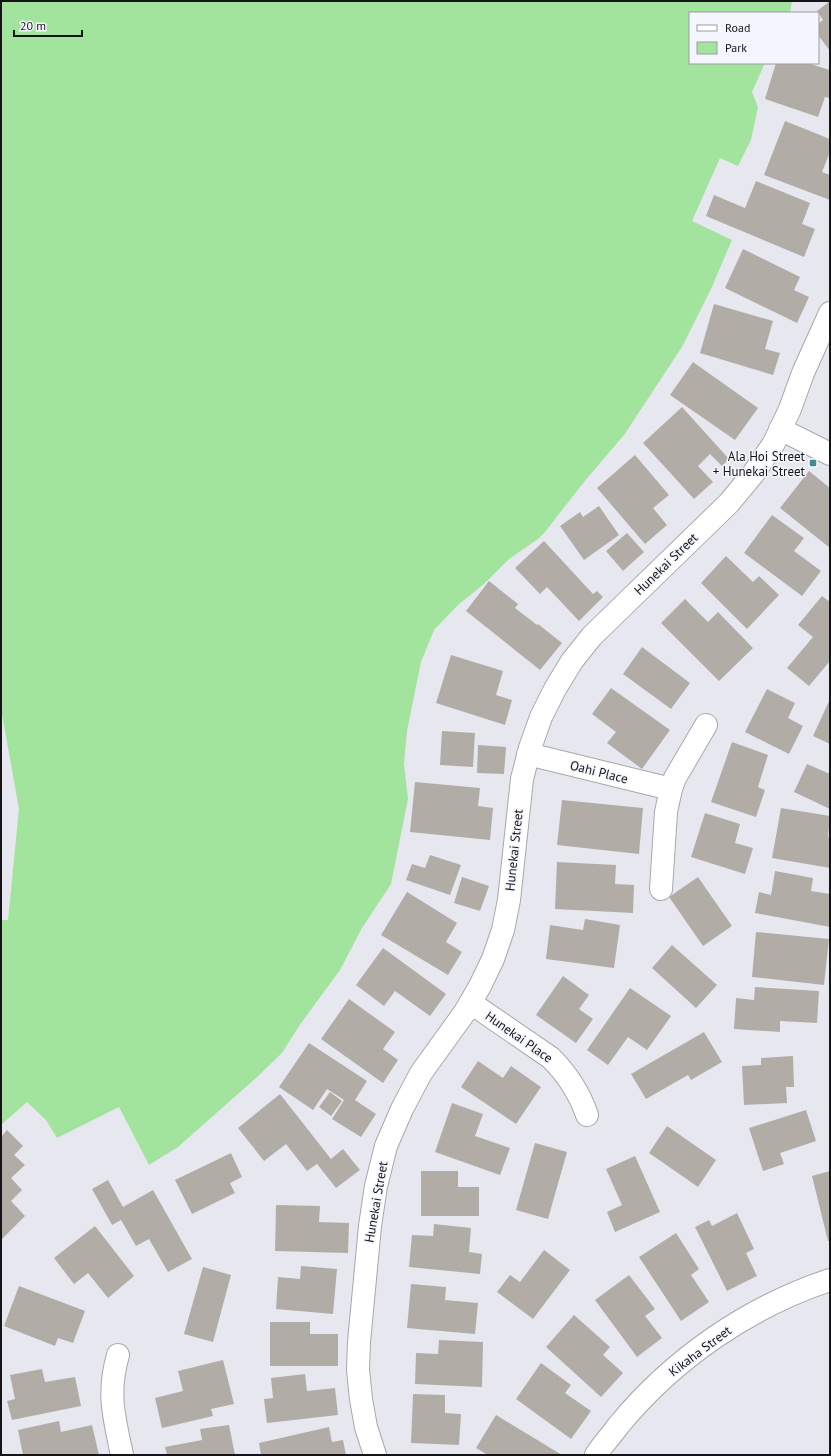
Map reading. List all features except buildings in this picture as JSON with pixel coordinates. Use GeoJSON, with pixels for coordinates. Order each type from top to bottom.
{"type":"FeatureCollection","features":[{"type":"Feature","properties":{"kind":"street","name":"Hunekai Street"},"geometry":{"type":"LineString","coordinates":[[375,1455],[366,1427],[358,1370],[370,1226],[376,1186],[386,1146],[402,1109],[421,1073],[471,1003],[493,959],[503,930],[510,900],[522,779],[528,754],[541,717],[555,688],[572,661],[592,636],[729,503],[753,474],[774,443],[790,409],[803,374],[830,313]]}},
{"type":"Feature","properties":{"kind":"street"},"geometry":{"type":"LineString","coordinates":[[780,429],[830,454]]}},
{"type":"Feature","properties":{"kind":"street"},"geometry":{"type":"LineString","coordinates":[[661,889],[666,812],[671,789],[675,778],[706,725]]}},
{"type":"Feature","properties":{"kind":"street","name":"Oahi Place"},"geometry":{"type":"LineString","coordinates":[[528,754],[671,789]]}},
{"type":"Feature","properties":{"kind":"street","name":"Hunekai Place"},"geometry":{"type":"LineString","coordinates":[[471,1003],[551,1058],[561,1068],[577,1090],[587,1114]]}},
{"type":"Feature","properties":{"kind":"street","name":"Kikaha Street"},"geometry":{"type":"LineString","coordinates":[[596,1455],[633,1409],[671,1371],[713,1338],[759,1310],[808,1287],[830,1280]]}},
{"type":"Feature","properties":{"kind":"street"},"geometry":{"type":"LineString","coordinates":[[118,1354],[112,1379],[112,1399],[114,1418],[122,1455]]}},
{"type":"Feature","properties":{"kind":"green space"},"geometry":{"type":"Polygon","coordinates":[[[1,1],[792,1],[790,12],[689,12],[689,64],[765,64],[752,92],[758,107],[751,140],[738,166],[720,158],[692,221],[732,240],[711,289],[682,347],[624,435],[584,482],[545,532],[538,539],[509,559],[484,584],[458,605],[434,630],[421,662],[407,731],[404,764],[408,799],[391,884],[362,928],[340,970],[299,1026],[282,1053],[178,1147],[149,1165],[119,1107],[57,1138],[46,1120],[27,1102],[1,1125],[1,920],[8,920],[19,809],[1,709],[1,1]]]}},
{"type":"Feature","properties":{"kind":"place","name":"Ala Hoi Street + Hunekai Street"},"geometry":{"type":"Point","coordinates":[813,463]}}]}
